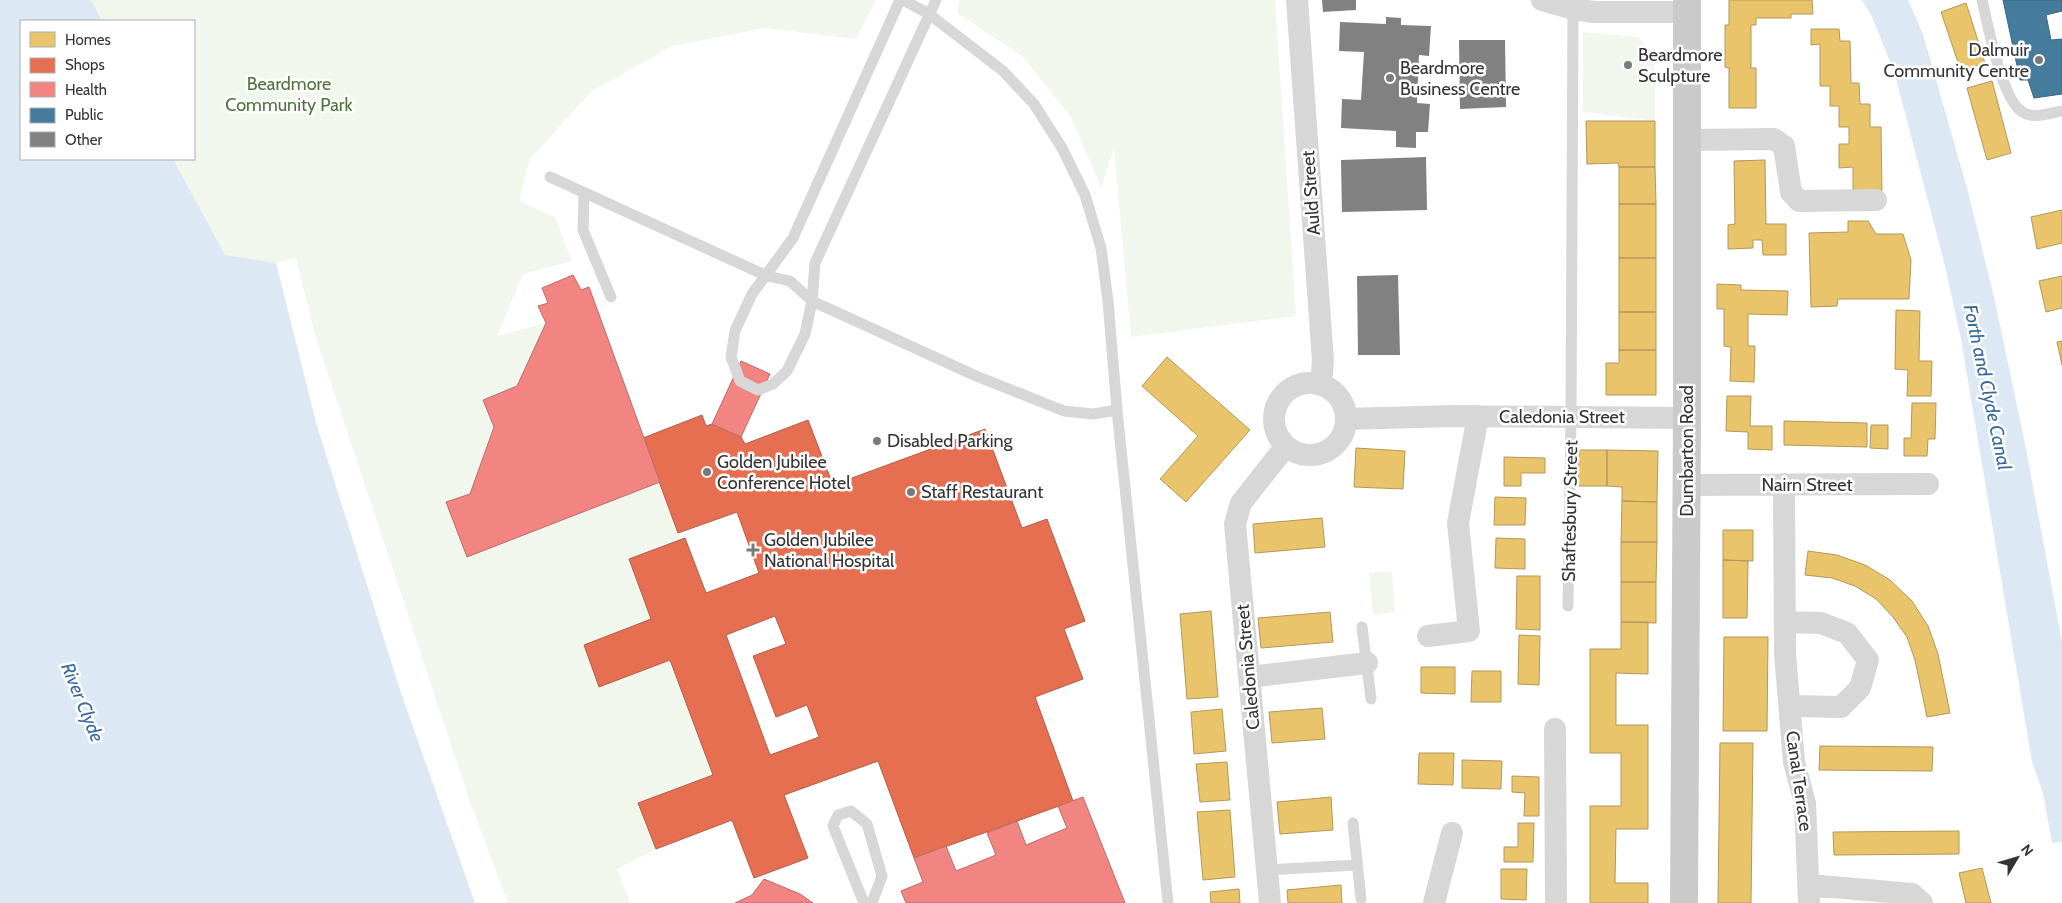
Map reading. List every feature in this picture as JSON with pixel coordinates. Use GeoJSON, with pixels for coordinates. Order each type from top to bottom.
{"type":"FeatureCollection","features":[{"type":"Feature","properties":{"kind":"main road","name":"Dumbarton Road"},"geometry":{"type":"LineString","coordinates":[[1684,903],[1687,485],[1687,6]]}},
{"type":"Feature","properties":{"kind":"street","name":"Auld Street"},"geometry":{"type":"LineString","coordinates":[[1297,0],[1323,360],[1321,385]]}},
{"type":"Feature","properties":{"kind":"street"},"geometry":{"type":"LineString","coordinates":[[1542,0],[1573,9],[1627,13],[1687,6]]}},
{"type":"Feature","properties":{"kind":"street"},"geometry":{"type":"LineString","coordinates":[[1688,140],[1774,139],[1784,146],[1790,192],[1799,201],[1876,200]]}},
{"type":"Feature","properties":{"kind":"street"},"geometry":{"type":"LineString","coordinates":[[1321,385],[1332,390],[1340,398],[1345,408],[1346,420],[1344,431],[1339,442],[1320,454],[1296,453],[1286,446],[1279,437],[1275,425],[1275,413],[1279,402],[1287,392],[1297,386],[1321,385]]}},
{"type":"Feature","properties":{"kind":"street","name":"Caledonia Street"},"geometry":{"type":"LineString","coordinates":[[1346,420],[1452,416],[1687,418]]}},
{"type":"Feature","properties":{"kind":"street"},"geometry":{"type":"LineString","coordinates":[[1428,636],[1469,631],[1458,523],[1478,416]]}},
{"type":"Feature","properties":{"kind":"street","name":"Caledonia Street"},"geometry":{"type":"LineString","coordinates":[[1270,903],[1235,524],[1241,503],[1286,446]]}},
{"type":"Feature","properties":{"kind":"street","name":"Canal Terrace"},"geometry":{"type":"LineString","coordinates":[[1784,484],[1785,654],[1794,762],[1805,803],[1809,894],[1886,897],[1912,894],[1922,903]]}},
{"type":"Feature","properties":{"kind":"street","name":"Nairn Street"},"geometry":{"type":"LineString","coordinates":[[1687,485],[1928,484]]}},
{"type":"Feature","properties":{"kind":"street","name":"Canal Terrace"},"geometry":{"type":"LineString","coordinates":[[1785,622],[1822,623],[1847,633],[1868,660],[1860,688],[1841,706],[1790,706]]}},
{"type":"Feature","properties":{"kind":"street"},"geometry":{"type":"LineString","coordinates":[[1249,677],[1366,663]]}},
{"type":"Feature","properties":{"kind":"street"},"geometry":{"type":"LineString","coordinates":[[1555,729],[1556,903]]}},
{"type":"Feature","properties":{"kind":"street"},"geometry":{"type":"LineString","coordinates":[[1434,903],[1452,834]]}},
{"type":"Feature","properties":{"kind":"lane"},"geometry":{"type":"LineString","coordinates":[[936,0],[929,14],[815,262],[812,301],[805,334],[787,371],[773,384],[758,390],[740,381],[730,357],[735,331],[752,294],[793,238],[902,0],[929,14],[1003,71],[1034,104],[1062,148],[1085,195],[1101,248],[1108,301],[1117,410],[1168,903]]}},
{"type":"Feature","properties":{"kind":"lane"},"geometry":{"type":"LineString","coordinates":[[1982,0],[1998,65],[2011,97],[2021,112],[2035,116],[2062,111]]}},
{"type":"Feature","properties":{"kind":"lane","name":"Shaftesbury Street"},"geometry":{"type":"LineString","coordinates":[[1568,606],[1573,9]]}},
{"type":"Feature","properties":{"kind":"lane"},"geometry":{"type":"LineString","coordinates":[[550,178],[767,276],[790,281],[812,301],[960,369],[1064,411],[1093,414],[1117,410]]}},
{"type":"Feature","properties":{"kind":"lane"},"geometry":{"type":"LineString","coordinates":[[584,193],[583,230],[611,297]]}},
{"type":"Feature","properties":{"kind":"lane"},"geometry":{"type":"LineString","coordinates":[[1362,627],[1371,699]]}},
{"type":"Feature","properties":{"kind":"lane"},"geometry":{"type":"LineString","coordinates":[[864,903],[833,826],[838,815],[852,811],[867,824],[882,876],[872,903]]}},
{"type":"Feature","properties":{"kind":"lane"},"geometry":{"type":"LineString","coordinates":[[1353,823],[1361,899]]}},
{"type":"Feature","properties":{"kind":"lane"},"geometry":{"type":"LineString","coordinates":[[1267,870],[1357,865]]}},
{"type":"Feature","properties":{"kind":"green space","name":"Beardmore Community Park"},"geometry":{"type":"Polygon","coordinates":[[[91,0],[876,0],[856,39],[764,28],[673,46],[592,91],[530,159],[519,201],[555,217],[572,261],[523,274],[497,336],[546,323],[517,386],[483,400],[494,427],[470,494],[446,503],[467,557],[660,482],[678,533],[685,538],[629,559],[651,619],[584,645],[599,687],[670,660],[713,775],[639,803],[656,849],[617,869],[630,903],[508,903],[471,805],[315,335],[296,258],[276,263],[225,256],[174,160],[195,160],[195,20],[101,20],[91,0]]]}},
{"type":"Feature","properties":{"kind":"green space"},"geometry":{"type":"Polygon","coordinates":[[[960,0],[1275,0],[1296,316],[1131,337],[1114,148],[1101,188],[1071,117],[1022,56],[957,13],[960,0]]]}},
{"type":"Feature","properties":{"kind":"green space"},"geometry":{"type":"Polygon","coordinates":[[[1583,32],[1638,37],[1655,56],[1655,121],[1583,112],[1583,32]]]}},
{"type":"Feature","properties":{"kind":"green space"},"geometry":{"type":"Polygon","coordinates":[[[1392,571],[1395,612],[1373,615],[1369,573],[1392,571]]]}},
{"type":"Feature","properties":{"kind":"water","name":"River Clyde"},"geometry":{"type":"Polygon","coordinates":[[[0,0],[91,0],[101,20],[20,20],[20,160],[174,160],[225,255],[276,263],[317,426],[401,693],[475,903],[0,903],[0,0]]]}},
{"type":"Feature","properties":{"kind":"water","name":"Forth and Clyde Canal"},"geometry":{"type":"Polygon","coordinates":[[[1862,0],[1908,0],[1923,34],[1967,188],[1994,297],[2024,439],[2062,642],[2062,845],[2060,842],[2052,843],[2043,793],[2032,762],[1961,339],[1945,266],[1894,71],[1872,17],[1862,0]]]}},
{"type":"Feature","properties":{"kind":"building: Homes"},"geometry":{"type":"Polygon","coordinates":[[[1729,0],[1812,0],[1813,14],[1791,14],[1791,18],[1756,18],[1756,25],[1751,25],[1751,68],[1756,68],[1756,108],[1729,108],[1729,68],[1725,67],[1725,25],[1729,25],[1729,0]]]}},
{"type":"Feature","properties":{"kind":"building: Homes"},"geometry":{"type":"Polygon","coordinates":[[[1966,3],[1985,63],[1961,71],[1941,12],[1966,3]]]}},
{"type":"Feature","properties":{"kind":"building: Homes"},"geometry":{"type":"Polygon","coordinates":[[[1811,29],[1839,29],[1840,41],[1850,41],[1851,83],[1859,83],[1860,104],[1870,104],[1870,127],[1881,127],[1882,194],[1853,194],[1853,167],[1839,168],[1839,144],[1849,144],[1849,127],[1839,127],[1839,106],[1830,106],[1830,86],[1820,86],[1820,44],[1811,45],[1811,29]]]}},
{"type":"Feature","properties":{"kind":"building: Homes"},"geometry":{"type":"Polygon","coordinates":[[[1992,81],[2011,153],[1987,160],[1967,88],[1992,81]]]}},
{"type":"Feature","properties":{"kind":"building: Homes"},"geometry":{"type":"Polygon","coordinates":[[[1586,121],[1655,121],[1655,167],[1619,167],[1618,163],[1587,164],[1586,121]]]}},
{"type":"Feature","properties":{"kind":"building: Homes"},"geometry":{"type":"Polygon","coordinates":[[[1765,160],[1766,224],[1786,224],[1786,255],[1763,255],[1762,240],[1753,240],[1753,248],[1728,249],[1728,225],[1735,224],[1734,161],[1765,160]]]}},
{"type":"Feature","properties":{"kind":"building: Homes"},"geometry":{"type":"Polygon","coordinates":[[[1619,167],[1655,167],[1656,204],[1619,204],[1619,167]]]}},
{"type":"Feature","properties":{"kind":"building: Homes"},"geometry":{"type":"Polygon","coordinates":[[[1619,204],[1656,204],[1656,258],[1619,258],[1619,204]]]}},
{"type":"Feature","properties":{"kind":"building: Homes"},"geometry":{"type":"Polygon","coordinates":[[[2062,210],[2062,243],[2037,249],[2031,217],[2062,210]]]}},
{"type":"Feature","properties":{"kind":"building: Homes"},"geometry":{"type":"Polygon","coordinates":[[[1848,221],[1868,221],[1876,234],[1903,234],[1911,260],[1909,299],[1838,299],[1837,306],[1811,307],[1809,233],[1848,232],[1848,221]]]}},
{"type":"Feature","properties":{"kind":"building: Homes"},"geometry":{"type":"Polygon","coordinates":[[[1619,258],[1656,258],[1656,312],[1619,312],[1619,258]]]}},
{"type":"Feature","properties":{"kind":"building: Homes"},"geometry":{"type":"Polygon","coordinates":[[[2062,276],[2062,308],[2046,312],[2039,281],[2062,276]]]}},
{"type":"Feature","properties":{"kind":"building: Homes"},"geometry":{"type":"Polygon","coordinates":[[[1717,284],[1741,285],[1741,290],[1788,291],[1787,315],[1748,314],[1748,346],[1755,346],[1754,382],[1730,381],[1731,347],[1724,346],[1724,309],[1717,309],[1717,284]]]}},
{"type":"Feature","properties":{"kind":"building: Homes"},"geometry":{"type":"Polygon","coordinates":[[[1896,310],[1920,311],[1919,361],[1932,361],[1931,396],[1907,396],[1908,370],[1895,369],[1896,310]]]}},
{"type":"Feature","properties":{"kind":"building: Homes"},"geometry":{"type":"Polygon","coordinates":[[[1619,312],[1656,312],[1656,350],[1619,350],[1619,312]]]}},
{"type":"Feature","properties":{"kind":"building: Homes"},"geometry":{"type":"Polygon","coordinates":[[[2062,341],[2062,365],[2057,342],[2062,341]]]}},
{"type":"Feature","properties":{"kind":"building: Homes"},"geometry":{"type":"Polygon","coordinates":[[[1619,350],[1656,350],[1656,395],[1606,395],[1606,363],[1619,363],[1619,350]]]}},
{"type":"Feature","properties":{"kind":"building: Homes"},"geometry":{"type":"Polygon","coordinates":[[[1167,357],[1250,430],[1186,502],[1160,479],[1198,436],[1142,386],[1167,357]]]}},
{"type":"Feature","properties":{"kind":"building: Homes"},"geometry":{"type":"Polygon","coordinates":[[[1727,396],[1751,396],[1750,426],[1772,426],[1772,450],[1748,449],[1748,432],[1726,431],[1727,396]]]}},
{"type":"Feature","properties":{"kind":"building: Homes"},"geometry":{"type":"Polygon","coordinates":[[[1912,403],[1936,403],[1935,439],[1928,439],[1927,456],[1904,456],[1904,438],[1911,438],[1912,403]]]}},
{"type":"Feature","properties":{"kind":"building: Homes"},"geometry":{"type":"Polygon","coordinates":[[[1784,421],[1867,423],[1867,447],[1784,445],[1784,421]]]}},
{"type":"Feature","properties":{"kind":"building: Homes"},"geometry":{"type":"Polygon","coordinates":[[[1871,425],[1888,425],[1888,449],[1870,448],[1871,425]]]}},
{"type":"Feature","properties":{"kind":"building: Homes"},"geometry":{"type":"Polygon","coordinates":[[[1356,448],[1405,451],[1403,489],[1354,487],[1356,448]]]}},
{"type":"Feature","properties":{"kind":"building: Homes"},"geometry":{"type":"Polygon","coordinates":[[[1579,450],[1607,450],[1607,486],[1578,486],[1579,450]]]}},
{"type":"Feature","properties":{"kind":"building: Homes"},"geometry":{"type":"Polygon","coordinates":[[[1607,450],[1658,451],[1657,502],[1622,501],[1622,487],[1607,486],[1607,450]]]}},
{"type":"Feature","properties":{"kind":"building: Homes"},"geometry":{"type":"Polygon","coordinates":[[[1504,457],[1545,458],[1545,473],[1521,473],[1521,486],[1504,486],[1504,457]]]}},
{"type":"Feature","properties":{"kind":"building: Homes"},"geometry":{"type":"Polygon","coordinates":[[[1495,497],[1526,498],[1525,525],[1494,525],[1495,497]]]}},
{"type":"Feature","properties":{"kind":"building: Homes"},"geometry":{"type":"Polygon","coordinates":[[[1622,501],[1657,502],[1657,542],[1621,542],[1622,501]]]}},
{"type":"Feature","properties":{"kind":"building: Homes"},"geometry":{"type":"Polygon","coordinates":[[[1322,518],[1325,547],[1255,553],[1253,524],[1322,518]]]}},
{"type":"Feature","properties":{"kind":"building: Homes"},"geometry":{"type":"Polygon","coordinates":[[[1723,530],[1753,530],[1753,561],[1723,560],[1723,530]]]}},
{"type":"Feature","properties":{"kind":"building: Homes"},"geometry":{"type":"Polygon","coordinates":[[[1496,538],[1525,539],[1525,569],[1495,568],[1496,538]]]}},
{"type":"Feature","properties":{"kind":"building: Homes"},"geometry":{"type":"Polygon","coordinates":[[[1621,542],[1657,542],[1656,582],[1621,582],[1621,542]]]}},
{"type":"Feature","properties":{"kind":"building: Homes"},"geometry":{"type":"Polygon","coordinates":[[[1808,551],[1837,555],[1865,565],[1890,580],[1912,601],[1928,626],[1938,654],[1950,713],[1927,717],[1915,660],[1907,637],[1893,617],[1876,599],[1855,586],[1832,578],[1805,575],[1808,551]]]}},
{"type":"Feature","properties":{"kind":"building: Homes"},"geometry":{"type":"Polygon","coordinates":[[[1723,560],[1748,561],[1747,618],[1723,618],[1723,560]]]}},
{"type":"Feature","properties":{"kind":"building: Homes"},"geometry":{"type":"Polygon","coordinates":[[[1517,576],[1540,576],[1540,630],[1516,629],[1517,576]]]}},
{"type":"Feature","properties":{"kind":"building: Homes"},"geometry":{"type":"Polygon","coordinates":[[[1621,582],[1656,582],[1656,623],[1621,622],[1621,582]]]}},
{"type":"Feature","properties":{"kind":"building: Homes"},"geometry":{"type":"Polygon","coordinates":[[[1211,611],[1218,697],[1187,699],[1180,614],[1211,611]]]}},
{"type":"Feature","properties":{"kind":"building: Homes"},"geometry":{"type":"Polygon","coordinates":[[[1330,612],[1333,642],[1261,648],[1258,618],[1330,612]]]}},
{"type":"Feature","properties":{"kind":"building: Homes"},"geometry":{"type":"Polygon","coordinates":[[[1621,622],[1648,622],[1648,674],[1616,673],[1616,725],[1648,725],[1648,829],[1616,829],[1615,883],[1648,883],[1648,903],[1590,903],[1590,806],[1621,806],[1621,753],[1590,753],[1590,649],[1621,649],[1621,622]]]}},
{"type":"Feature","properties":{"kind":"building: Homes"},"geometry":{"type":"Polygon","coordinates":[[[1519,635],[1540,636],[1539,685],[1518,684],[1519,635]]]}},
{"type":"Feature","properties":{"kind":"building: Homes"},"geometry":{"type":"Polygon","coordinates":[[[1724,637],[1768,637],[1767,731],[1723,731],[1724,637]]]}},
{"type":"Feature","properties":{"kind":"building: Homes"},"geometry":{"type":"Polygon","coordinates":[[[1421,667],[1455,667],[1455,694],[1421,693],[1421,667]]]}},
{"type":"Feature","properties":{"kind":"building: Homes"},"geometry":{"type":"Polygon","coordinates":[[[1472,671],[1501,671],[1501,702],[1471,702],[1472,671]]]}},
{"type":"Feature","properties":{"kind":"building: Homes"},"geometry":{"type":"Polygon","coordinates":[[[1322,708],[1325,739],[1272,743],[1269,712],[1322,708]]]}},
{"type":"Feature","properties":{"kind":"building: Homes"},"geometry":{"type":"Polygon","coordinates":[[[1222,709],[1226,751],[1194,754],[1191,712],[1222,709]]]}},
{"type":"Feature","properties":{"kind":"building: Homes"},"geometry":{"type":"Polygon","coordinates":[[[1720,743],[1753,743],[1751,903],[1718,903],[1720,743]]]}},
{"type":"Feature","properties":{"kind":"building: Homes"},"geometry":{"type":"Polygon","coordinates":[[[1820,746],[1933,747],[1932,771],[1819,770],[1820,746]]]}},
{"type":"Feature","properties":{"kind":"building: Homes"},"geometry":{"type":"Polygon","coordinates":[[[1419,753],[1454,753],[1453,785],[1418,784],[1419,753]]]}},
{"type":"Feature","properties":{"kind":"building: Homes"},"geometry":{"type":"Polygon","coordinates":[[[1462,760],[1502,761],[1501,789],[1462,788],[1462,760]]]}},
{"type":"Feature","properties":{"kind":"building: Homes"},"geometry":{"type":"Polygon","coordinates":[[[1227,762],[1230,800],[1200,802],[1196,764],[1227,762]]]}},
{"type":"Feature","properties":{"kind":"building: Homes"},"geometry":{"type":"Polygon","coordinates":[[[1512,776],[1539,777],[1539,816],[1524,816],[1525,793],[1512,792],[1512,776]]]}},
{"type":"Feature","properties":{"kind":"building: Homes"},"geometry":{"type":"Polygon","coordinates":[[[1331,797],[1333,830],[1280,834],[1277,802],[1331,797]]]}},
{"type":"Feature","properties":{"kind":"building: Homes"},"geometry":{"type":"Polygon","coordinates":[[[1230,810],[1235,877],[1203,880],[1197,812],[1230,810]]]}},
{"type":"Feature","properties":{"kind":"building: Homes"},"geometry":{"type":"Polygon","coordinates":[[[1518,823],[1534,823],[1533,862],[1504,862],[1504,847],[1518,847],[1518,823]]]}},
{"type":"Feature","properties":{"kind":"building: Homes"},"geometry":{"type":"Polygon","coordinates":[[[1959,831],[1959,854],[1834,855],[1833,832],[1959,831]]]}},
{"type":"Feature","properties":{"kind":"building: Homes"},"geometry":{"type":"Polygon","coordinates":[[[1982,868],[1991,903],[1966,903],[1959,873],[1982,868]]]}},
{"type":"Feature","properties":{"kind":"building: Homes"},"geometry":{"type":"Polygon","coordinates":[[[1501,869],[1527,869],[1526,900],[1501,899],[1501,869]]]}},
{"type":"Feature","properties":{"kind":"building: Homes"},"geometry":{"type":"Polygon","coordinates":[[[1341,885],[1342,903],[1288,903],[1287,890],[1341,885]]]}},
{"type":"Feature","properties":{"kind":"building: Homes"},"geometry":{"type":"Polygon","coordinates":[[[1239,889],[1240,903],[1211,903],[1210,892],[1239,889]]]}},
{"type":"Feature","properties":{"kind":"building: Shops"},"geometry":{"type":"Polygon","coordinates":[[[702,415],[706,426],[712,424],[741,437],[745,444],[808,420],[833,485],[985,429],[1022,528],[1047,519],[1085,621],[1064,629],[1083,679],[1035,697],[1073,801],[914,858],[878,761],[784,795],[808,858],[754,878],[732,820],[656,849],[638,803],[713,775],[670,660],[599,687],[584,645],[651,619],[629,559],[685,538],[706,593],[759,573],[737,512],[678,533],[643,438],[702,415]],[[775,616],[726,635],[770,755],[819,737],[807,705],[776,717],[753,656],[786,644],[775,616]]]}},
{"type":"Feature","properties":{"kind":"building: Health"},"geometry":{"type":"Polygon","coordinates":[[[573,275],[581,290],[589,287],[660,482],[467,557],[446,502],[470,494],[494,427],[483,400],[517,386],[546,323],[538,306],[548,303],[542,288],[573,275]]]}},
{"type":"Feature","properties":{"kind":"building: Health"},"geometry":{"type":"Polygon","coordinates":[[[741,361],[770,374],[741,437],[712,424],[741,361]]]}},
{"type":"Feature","properties":{"kind":"building: Health"},"geometry":{"type":"Polygon","coordinates":[[[1083,797],[1125,903],[906,903],[901,891],[923,882],[914,858],[946,846],[956,871],[996,855],[987,833],[1017,821],[1026,845],[1067,828],[1058,806],[1083,797]]]}},
{"type":"Feature","properties":{"kind":"building: Health"},"geometry":{"type":"Polygon","coordinates":[[[764,879],[800,894],[813,903],[735,903],[752,895],[764,879]]]}},
{"type":"Feature","properties":{"kind":"building: Public","name":"Dalmuir Community Centre"},"geometry":{"type":"Polygon","coordinates":[[[2003,0],[2062,0],[2062,11],[2046,15],[2051,40],[2062,39],[2062,94],[2034,98],[2028,80],[2020,80],[2003,0]]]}},
{"type":"Feature","properties":{"kind":"building: Other"},"geometry":{"type":"Polygon","coordinates":[[[1322,0],[1356,0],[1356,10],[1323,12],[1322,0]]]}},
{"type":"Feature","properties":{"kind":"building: Other","name":"Beardmore Business Centre"},"geometry":{"type":"Polygon","coordinates":[[[1386,17],[1401,18],[1401,25],[1431,26],[1429,56],[1419,55],[1417,103],[1430,104],[1428,132],[1416,132],[1416,148],[1396,147],[1396,131],[1341,128],[1342,99],[1361,100],[1364,52],[1339,51],[1340,22],[1386,24],[1386,17]]]}},
{"type":"Feature","properties":{"kind":"building: Other"},"geometry":{"type":"Polygon","coordinates":[[[1459,40],[1505,40],[1506,107],[1460,109],[1459,40]]]}},
{"type":"Feature","properties":{"kind":"building: Other"},"geometry":{"type":"Polygon","coordinates":[[[1426,157],[1427,210],[1342,212],[1341,160],[1426,157]]]}},
{"type":"Feature","properties":{"kind":"building: Other"},"geometry":{"type":"Polygon","coordinates":[[[1398,275],[1400,355],[1358,355],[1357,276],[1398,275]]]}},
{"type":"Feature","properties":{"kind":"place","name":"Dalmuir Community Centre"},"geometry":{"type":"Point","coordinates":[2039,60]}},
{"type":"Feature","properties":{"kind":"place","name":"Beardmore Sculpture"},"geometry":{"type":"Point","coordinates":[1628,65]}},
{"type":"Feature","properties":{"kind":"place","name":"Beardmore Business Centre"},"geometry":{"type":"Point","coordinates":[1390,78]}},
{"type":"Feature","properties":{"kind":"place","name":"Disabled Parking"},"geometry":{"type":"Point","coordinates":[877,441]}},
{"type":"Feature","properties":{"kind":"place","name":"Golden Jubilee Conference Hotel"},"geometry":{"type":"Point","coordinates":[707,472]}},
{"type":"Feature","properties":{"kind":"place","name":"Staff Restaurant"},"geometry":{"type":"Point","coordinates":[911,492]}},
{"type":"Feature","properties":{"kind":"place","name":"Golden Jubilee National Hospital"},"geometry":{"type":"Point","coordinates":[753,550]}}]}
